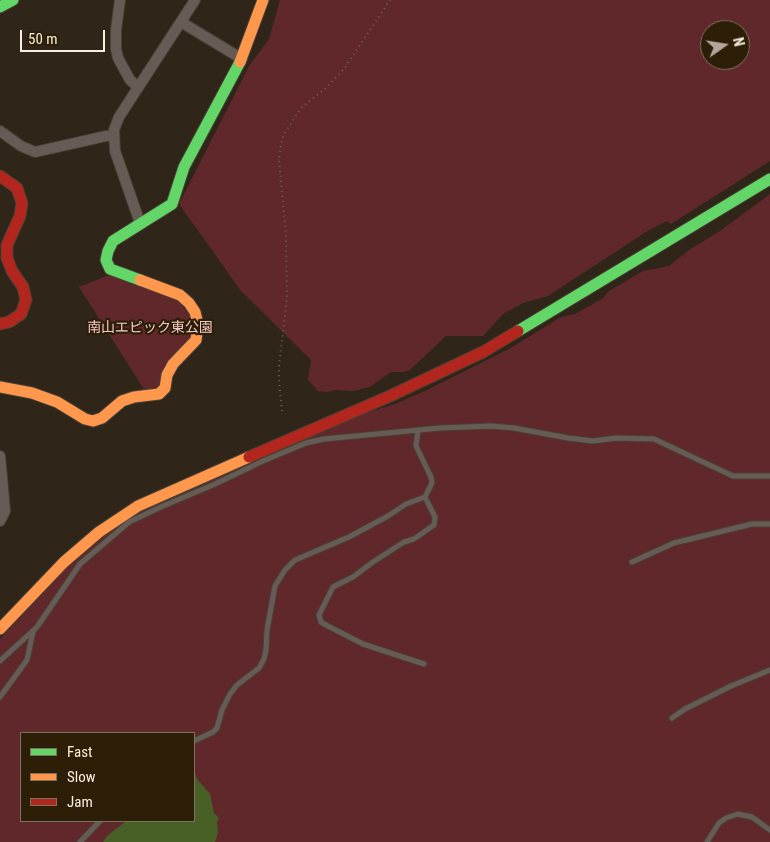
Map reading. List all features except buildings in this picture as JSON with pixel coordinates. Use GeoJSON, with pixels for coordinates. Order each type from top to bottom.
{"type":"FeatureCollection","features":[{"type":"Feature","properties":{"kind":"street"},"geometry":{"type":"LineString","coordinates":[[0,7],[13,0]]}},
{"type":"Feature","properties":{"kind":"street"},"geometry":{"type":"LineString","coordinates":[[120,0],[116,30],[116,49],[118,58],[130,80],[138,87]]}},
{"type":"Feature","properties":{"kind":"street"},"geometry":{"type":"LineString","coordinates":[[140,223],[115,151],[114,130],[119,117],[195,0]]}},
{"type":"Feature","properties":{"kind":"street"},"geometry":{"type":"LineString","coordinates":[[0,387],[32,393],[56,402],[93,421],[102,418],[122,401],[134,397],[159,394],[165,388],[167,375],[173,364],[196,340],[198,324],[193,308],[180,294],[115,271],[107,266],[108,251],[113,241],[172,204],[184,167],[242,59],[263,0]]}},
{"type":"Feature","properties":{"kind":"street"},"geometry":{"type":"LineString","coordinates":[[180,22],[242,59]]}},
{"type":"Feature","properties":{"kind":"street"},"geometry":{"type":"LineString","coordinates":[[0,131],[21,146],[35,152],[106,136],[114,136]]}},
{"type":"Feature","properties":{"kind":"street"},"geometry":{"type":"LineString","coordinates":[[0,176],[17,188],[22,203],[20,216],[8,245],[7,258],[23,287],[26,300],[21,314],[9,322],[0,324]]}},
{"type":"Feature","properties":{"kind":"street"},"geometry":{"type":"LineString","coordinates":[[0,629],[64,562],[99,532],[138,506],[390,396],[483,352],[770,179]]}},
{"type":"Feature","properties":{"kind":"street"},"geometry":{"type":"LineString","coordinates":[[0,456],[5,511],[0,521]]}},
{"type":"Feature","properties":{"kind":"lane"},"geometry":{"type":"LineString","coordinates":[[0,661],[33,631],[80,564],[129,522],[263,461],[324,439],[418,430],[491,426],[593,441],[616,438],[654,439],[733,476],[770,476]]}},
{"type":"Feature","properties":{"kind":"lane"},"geometry":{"type":"LineString","coordinates":[[195,741],[217,728],[222,710],[230,694],[237,685],[259,668],[264,659],[266,630],[271,616],[275,586],[285,570],[295,560],[349,537],[406,504],[425,496],[432,483],[416,446],[418,430]]}},
{"type":"Feature","properties":{"kind":"lane"},"geometry":{"type":"LineString","coordinates":[[424,664],[363,644],[321,622],[318,615],[333,587],[353,577],[404,542],[414,539],[434,525],[435,517],[425,496]]}},
{"type":"Feature","properties":{"kind":"lane"},"geometry":{"type":"LineString","coordinates":[[632,562],[674,543],[752,524],[770,524]]}},
{"type":"Feature","properties":{"kind":"lane"},"geometry":{"type":"LineString","coordinates":[[0,697],[27,660],[33,631]]}},
{"type":"Feature","properties":{"kind":"lane"},"geometry":{"type":"LineString","coordinates":[[672,718],[684,709],[731,686],[770,670]]}},
{"type":"Feature","properties":{"kind":"lane"},"geometry":{"type":"LineString","coordinates":[[706,842],[719,824],[726,818],[738,814],[752,816],[770,830]]}},
{"type":"Feature","properties":{"kind":"lane"},"geometry":{"type":"LineString","coordinates":[[80,842],[99,822]]}},
{"type":"Feature","properties":{"kind":"path"},"geometry":{"type":"LineString","coordinates":[[282,411],[279,374],[287,289],[286,234],[279,161],[281,144],[284,134],[301,108],[327,88],[344,69],[390,0]]}},
{"type":"Feature","properties":{"kind":"green space"},"geometry":{"type":"Polygon","coordinates":[[[280,0],[770,0],[770,161],[671,224],[667,221],[649,230],[548,296],[523,303],[503,314],[483,336],[446,336],[410,370],[391,372],[370,387],[353,391],[318,391],[308,380],[311,360],[241,291],[179,204],[249,66],[269,39],[280,0]]]}},
{"type":"Feature","properties":{"kind":"green space"},"geometry":{"type":"Polygon","coordinates":[[[770,194],[770,842],[0,842],[0,639],[71,562],[133,513],[362,414],[395,404],[427,390],[509,349],[561,317],[575,314],[602,299],[609,291],[643,271],[669,266],[689,250],[720,231],[770,194]]]}},
{"type":"Feature","properties":{"kind":"green space","name":"南山エピック東公園"},"geometry":{"type":"Polygon","coordinates":[[[109,275],[179,300],[192,319],[192,338],[161,387],[145,391],[79,287],[109,275]]]}},
{"type":"Feature","properties":{"kind":"shaded area"},"geometry":{"type":"Polygon","coordinates":[[[195,772],[197,779],[210,794],[214,813],[219,818],[215,842],[103,842],[107,836],[125,822],[195,822],[195,772]]]}},
{"type":"Feature","properties":{"kind":"traffic: fast"},"geometry":{"type":"LineString","coordinates":[[0,7],[13,0]]}},
{"type":"Feature","properties":{"kind":"traffic: fast"},"geometry":{"type":"LineString","coordinates":[[140,280],[110,269],[106,260],[108,251],[113,241],[172,204],[184,167],[240,62]]}},
{"type":"Feature","properties":{"kind":"traffic: fast"},"geometry":{"type":"LineString","coordinates":[[518,331],[770,179]]}},
{"type":"Feature","properties":{"kind":"traffic: slow"},"geometry":{"type":"LineString","coordinates":[[240,62],[263,0]]}},
{"type":"Feature","properties":{"kind":"traffic: slow"},"geometry":{"type":"LineString","coordinates":[[0,387],[32,393],[57,402],[85,419],[93,421],[102,418],[122,401],[134,397],[159,394],[165,388],[167,375],[173,364],[196,340],[198,324],[195,312],[180,295],[140,280]]}},
{"type":"Feature","properties":{"kind":"traffic: slow"},"geometry":{"type":"LineString","coordinates":[[0,629],[64,562],[99,532],[138,506],[249,457]]}},
{"type":"Feature","properties":{"kind":"traffic: jam"},"geometry":{"type":"LineString","coordinates":[[0,176],[17,188],[22,203],[20,216],[7,245],[7,258],[12,271],[23,287],[26,300],[21,314],[9,322],[0,324]]}},
{"type":"Feature","properties":{"kind":"traffic: jam"},"geometry":{"type":"LineString","coordinates":[[249,457],[390,396],[483,352],[518,331]]}}]}
